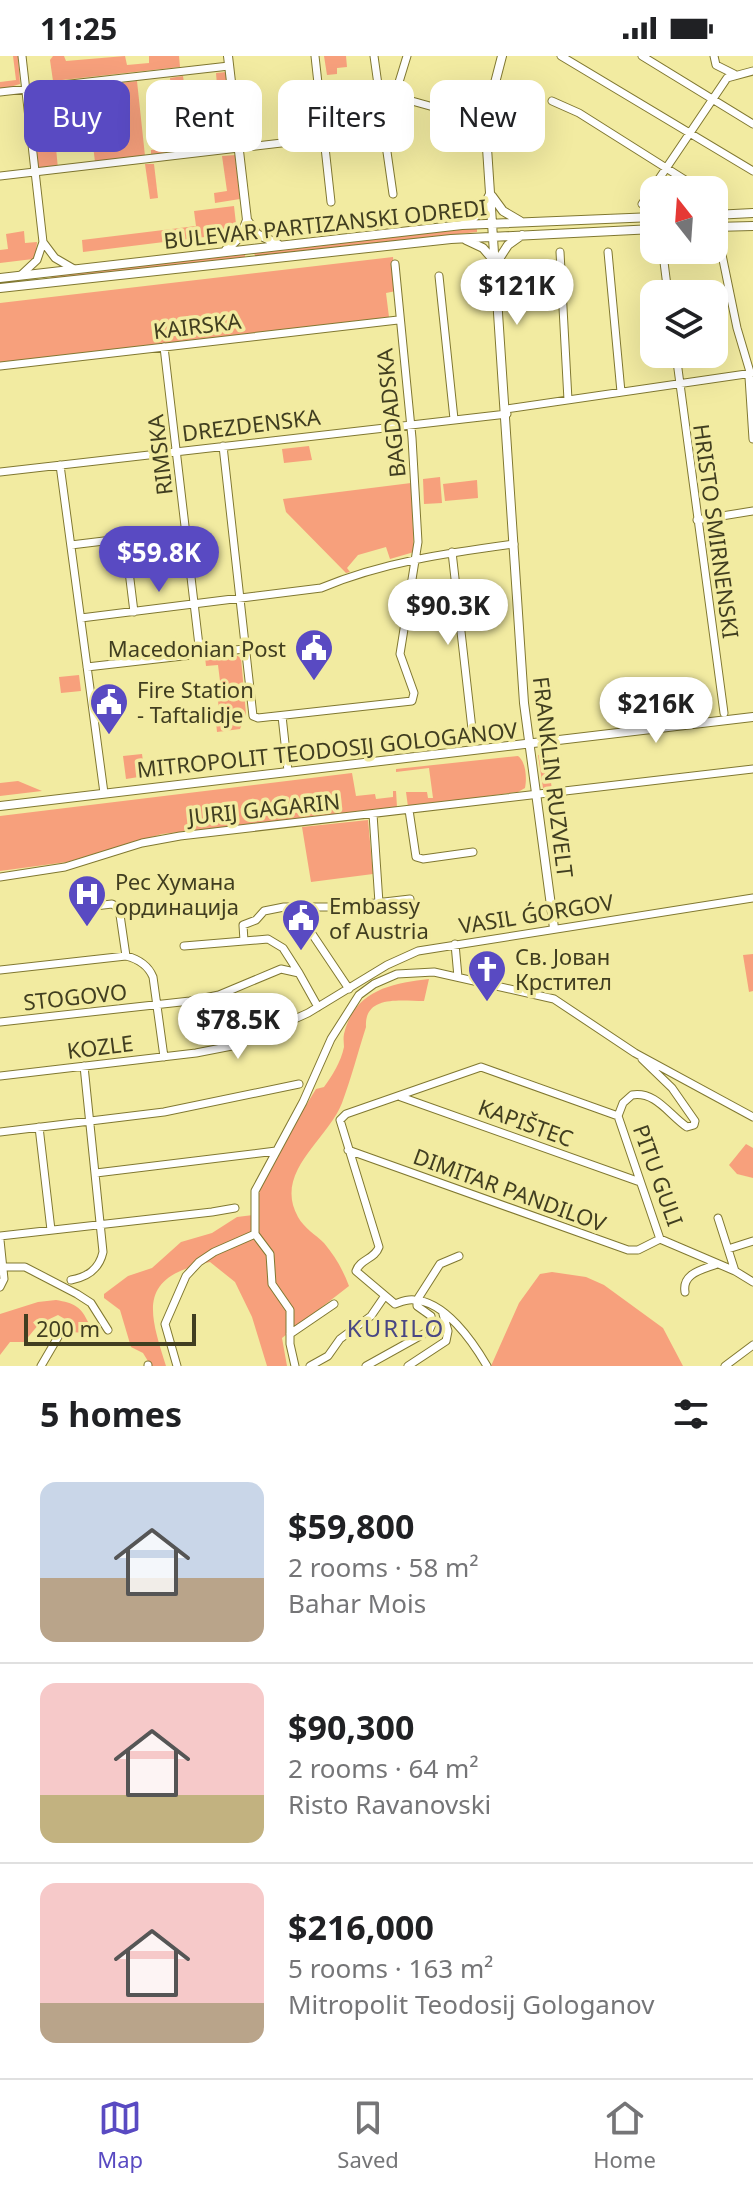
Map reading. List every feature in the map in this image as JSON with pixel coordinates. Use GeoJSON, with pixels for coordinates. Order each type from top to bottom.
{"type":"FeatureCollection","features":[{"type":"Feature","properties":{"kind":"street"},"geometry":{"type":"LineString","coordinates":[[22,56],[25,80]]}},
{"type":"Feature","properties":{"kind":"street"},"geometry":{"type":"LineString","coordinates":[[315,56],[318,80]]}},
{"type":"Feature","properties":{"kind":"street"},"geometry":{"type":"LineString","coordinates":[[374,56],[377,80]]}},
{"type":"Feature","properties":{"kind":"street"},"geometry":{"type":"LineString","coordinates":[[399,80],[407,56]]}},
{"type":"Feature","properties":{"kind":"street","name":"FRANKLIN RUZVELT"},"geometry":{"type":"LineString","coordinates":[[497,80],[502,56]]}},
{"type":"Feature","properties":{"kind":"street"},"geometry":{"type":"LineString","coordinates":[[561,56],[753,171]]}},
{"type":"Feature","properties":{"kind":"street"},"geometry":{"type":"LineString","coordinates":[[642,56],[753,124]]}},
{"type":"Feature","properties":{"kind":"street"},"geometry":{"type":"LineString","coordinates":[[714,56],[716,65],[736,75]]}},
{"type":"Feature","properties":{"kind":"street"},"geometry":{"type":"LineString","coordinates":[[91,80],[228,61]]}},
{"type":"Feature","properties":{"kind":"street"},"geometry":{"type":"LineString","coordinates":[[660,176],[727,78],[753,71]]}},
{"type":"Feature","properties":{"kind":"street"},"geometry":{"type":"LineString","coordinates":[[0,92],[24,89]]}},
{"type":"Feature","properties":{"kind":"street"},"geometry":{"type":"LineString","coordinates":[[552,101],[579,113],[680,176]]}},
{"type":"Feature","properties":{"kind":"street"},"geometry":{"type":"LineString","coordinates":[[21,275],[37,260],[43,242],[33,152]]}},
{"type":"Feature","properties":{"kind":"street"},"geometry":{"type":"LineString","coordinates":[[0,176],[212,152]]}},
{"type":"Feature","properties":{"kind":"street"},"geometry":{"type":"LineString","coordinates":[[224,252],[241,236],[247,220],[239,152]]}},
{"type":"Feature","properties":{"kind":"street"},"geometry":{"type":"LineString","coordinates":[[325,152],[331,202]]}},
{"type":"Feature","properties":{"kind":"street"},"geometry":{"type":"LineString","coordinates":[[387,152],[393,194]]}},
{"type":"Feature","properties":{"kind":"street","name":"FRANKLIN RUZVELT"},"geometry":{"type":"LineString","coordinates":[[489,152],[524,703],[554,928]]}},
{"type":"Feature","properties":{"kind":"street"},"geometry":{"type":"LineString","coordinates":[[462,225],[479,214],[491,194],[503,211],[521,221]]}},
{"type":"Feature","properties":{"kind":"street"},"geometry":{"type":"LineString","coordinates":[[728,214],[753,213]]}},
{"type":"Feature","properties":{"kind":"street","name":"BULEVAR PARTIZANSKI ODREDI"},"geometry":{"type":"LineString","coordinates":[[0,278],[462,225],[640,217]]}},
{"type":"Feature","properties":{"kind":"street"},"geometry":{"type":"LineString","coordinates":[[247,220],[257,234],[282,245]]}},
{"type":"Feature","properties":{"kind":"street"},"geometry":{"type":"LineString","coordinates":[[728,227],[753,226]]}},
{"type":"Feature","properties":{"kind":"street","name":"BULEVAR PARTIZANSKI ODREDI"},"geometry":{"type":"LineString","coordinates":[[0,288],[463,238],[640,230]]}},
{"type":"Feature","properties":{"kind":"street"},"geometry":{"type":"LineString","coordinates":[[463,238],[483,248],[497,263],[508,245],[525,234]]}},
{"type":"Feature","properties":{"kind":"street"},"geometry":{"type":"LineString","coordinates":[[43,242],[55,258],[76,269]]}},
{"type":"Feature","properties":{"kind":"street"},"geometry":{"type":"LineString","coordinates":[[560,252],[568,400]]}},
{"type":"Feature","properties":{"kind":"street"},"geometry":{"type":"LineString","coordinates":[[608,252],[621,392]]}},
{"type":"Feature","properties":{"kind":"street","name":"BAGDADSKA"},"geometry":{"type":"LineString","coordinates":[[282,716],[412,701],[415,694],[400,655],[416,558],[417,524],[395,264]]}},
{"type":"Feature","properties":{"kind":"street"},"geometry":{"type":"LineString","coordinates":[[725,264],[752,377],[753,439]]}},
{"type":"Feature","properties":{"kind":"street"},"geometry":{"type":"LineString","coordinates":[[439,276],[454,419]]}},
{"type":"Feature","properties":{"kind":"street","name":"KAIRSKA"},"geometry":{"type":"LineString","coordinates":[[0,366],[398,320]]}},
{"type":"Feature","properties":{"kind":"street","name":"RIMSKA"},"geometry":{"type":"LineString","coordinates":[[164,347],[200,654]]}},
{"type":"Feature","properties":{"kind":"street","name":"HRISTO SMIRNENSKI"},"geometry":{"type":"LineString","coordinates":[[678,368],[724,713]]}},
{"type":"Feature","properties":{"kind":"street","name":"DREZDENSKA"},"geometry":{"type":"LineString","coordinates":[[0,472],[454,419],[621,392],[752,377]]}},
{"type":"Feature","properties":{"kind":"street"},"geometry":{"type":"LineString","coordinates":[[223,446],[253,716],[282,716],[288,771]]}},
{"type":"Feature","properties":{"kind":"street"},"geometry":{"type":"LineString","coordinates":[[60,465],[104,793]]}},
{"type":"Feature","properties":{"kind":"street"},"geometry":{"type":"LineString","coordinates":[[697,520],[753,511]]}},
{"type":"Feature","properties":{"kind":"street"},"geometry":{"type":"LineString","coordinates":[[71,545],[186,531]]}},
{"type":"Feature","properties":{"kind":"street"},"geometry":{"type":"LineString","coordinates":[[125,539],[134,612]]}},
{"type":"Feature","properties":{"kind":"street"},"geometry":{"type":"LineString","coordinates":[[81,618],[321,588],[416,558],[514,544]]}},
{"type":"Feature","properties":{"kind":"street"},"geometry":{"type":"LineString","coordinates":[[452,552],[473,738]]}},
{"type":"Feature","properties":{"kind":"street"},"geometry":{"type":"LineString","coordinates":[[87,667],[244,649]]}},
{"type":"Feature","properties":{"kind":"street","name":"MITROPOLIT TEODOSIJ GOLOGANOV"},"geometry":{"type":"LineString","coordinates":[[0,806],[753,717]]}},
{"type":"Feature","properties":{"kind":"street","name":"JURIJ GAGARIN"},"geometry":{"type":"LineString","coordinates":[[0,877],[65,867],[142,843],[180,836],[753,769]]}},
{"type":"Feature","properties":{"kind":"street"},"geometry":{"type":"LineString","coordinates":[[409,810],[416,857],[423,859],[473,852]]}},
{"type":"Feature","properties":{"kind":"street"},"geometry":{"type":"LineString","coordinates":[[373,814],[379,903]]}},
{"type":"Feature","properties":{"kind":"street","name":"VASIL ǴORGOV"},"geometry":{"type":"LineString","coordinates":[[336,997],[418,951],[753,898]]}},
{"type":"Feature","properties":{"kind":"street"},"geometry":{"type":"LineString","coordinates":[[244,941],[243,925],[256,920],[264,911],[410,899]]}},
{"type":"Feature","properties":{"kind":"street"},"geometry":{"type":"LineString","coordinates":[[86,907],[112,904],[119,908],[126,956]]}},
{"type":"Feature","properties":{"kind":"street"},"geometry":{"type":"LineString","coordinates":[[294,907],[349,989]]}},
{"type":"Feature","properties":{"kind":"street"},"geometry":{"type":"LineString","coordinates":[[184,946],[268,939],[277,943],[286,952],[318,1007]]}},
{"type":"Feature","properties":{"kind":"street"},"geometry":{"type":"LineString","coordinates":[[455,944],[458,977]]}},
{"type":"Feature","properties":{"kind":"street"},"geometry":{"type":"LineString","coordinates":[[0,970],[126,956],[135,958],[151,972],[164,1057]]}},
{"type":"Feature","properties":{"kind":"street","name":"STOGOVO"},"geometry":{"type":"LineString","coordinates":[[0,1022],[158,1005],[219,995],[281,969],[299,973]]}},
{"type":"Feature","properties":{"kind":"street"},"geometry":{"type":"LineString","coordinates":[[295,1366],[290,1310],[272,1284],[268,1250],[255,1234],[255,1191],[303,1102],[331,1039],[359,995],[385,977],[424,971],[554,999],[635,1053],[753,1117]]}},
{"type":"Feature","properties":{"kind":"street","name":"KOZLE"},"geometry":{"type":"LineString","coordinates":[[0,1076],[214,1051],[268,1033],[336,997]]}},
{"type":"Feature","properties":{"kind":"street","name":"PITU GULI"},"geometry":{"type":"LineString","coordinates":[[635,1053],[672,1088],[691,1113],[694,1125],[689,1127],[683,1124],[662,1104],[637,1094],[627,1098],[619,1110],[618,1116],[660,1239],[735,1271],[753,1282]]}},
{"type":"Feature","properties":{"kind":"street"},"geometry":{"type":"LineString","coordinates":[[71,1280],[86,1276],[102,1259],[104,1243],[84,1066]]}},
{"type":"Feature","properties":{"kind":"street"},"geometry":{"type":"LineString","coordinates":[[487,1366],[464,1331],[443,1314],[417,1300],[395,1304],[356,1271],[360,1263],[376,1253],[379,1247],[340,1125],[346,1114],[481,1067],[618,1116]]}},
{"type":"Feature","properties":{"kind":"street"},"geometry":{"type":"LineString","coordinates":[[0,1132],[164,1112],[299,1084]]}},
{"type":"Feature","properties":{"kind":"street","name":"KAPIŠTEC"},"geometry":{"type":"LineString","coordinates":[[400,1096],[640,1182]]}},
{"type":"Feature","properties":{"kind":"street"},"geometry":{"type":"LineString","coordinates":[[39,1127],[51,1230]]}},
{"type":"Feature","properties":{"kind":"street","name":"DIMITAR PANDILOV"},"geometry":{"type":"LineString","coordinates":[[348,1150],[628,1250],[638,1250],[660,1239]]}},
{"type":"Feature","properties":{"kind":"street"},"geometry":{"type":"LineString","coordinates":[[96,1173],[276,1151]]}},
{"type":"Feature","properties":{"kind":"street"},"geometry":{"type":"LineString","coordinates":[[0,1287],[4,1279],[0,1238],[235,1208]]}},
{"type":"Feature","properties":{"kind":"street","name":"PITU GULI"},"geometry":{"type":"LineString","coordinates":[[718,1218],[735,1271]]}},
{"type":"Feature","properties":{"kind":"street"},"geometry":{"type":"LineString","coordinates":[[177,1366],[165,1324],[186,1276],[214,1252],[255,1234]]}},
{"type":"Feature","properties":{"kind":"street"},"geometry":{"type":"LineString","coordinates":[[728,1249],[753,1241]]}},
{"type":"Feature","properties":{"kind":"street"},"geometry":{"type":"LineString","coordinates":[[366,1366],[429,1331],[431,1316],[417,1306],[417,1300],[440,1264],[459,1256]]}},
{"type":"Feature","properties":{"kind":"street"},"geometry":{"type":"LineString","coordinates":[[685,1292],[683,1283],[686,1278],[717,1264]]}},
{"type":"Feature","properties":{"kind":"street"},"geometry":{"type":"LineString","coordinates":[[3,1267],[25,1267],[77,1294],[91,1303],[108,1330]]}},
{"type":"Feature","properties":{"kind":"street"},"geometry":{"type":"LineString","coordinates":[[310,1366],[328,1356],[340,1339],[371,1316],[384,1297]]}},
{"type":"Feature","properties":{"kind":"street"},"geometry":{"type":"LineString","coordinates":[[290,1334],[334,1304]]}},
{"type":"Feature","properties":{"kind":"street"},"geometry":{"type":"LineString","coordinates":[[408,1366],[444,1344],[448,1331],[443,1314]]}},
{"type":"Feature","properties":{"kind":"street"},"geometry":{"type":"LineString","coordinates":[[41,1366],[58,1337]]}},
{"type":"Feature","properties":{"kind":"street"},"geometry":{"type":"LineString","coordinates":[[725,1366],[753,1345]]}},
{"type":"Feature","properties":{"kind":"shaded area"},"geometry":{"type":"Polygon","coordinates":[[[13,56],[18,56],[20,84],[0,90],[0,82],[16,80],[13,56]]]}},
{"type":"Feature","properties":{"kind":"shaded area"},"geometry":{"type":"Polygon","coordinates":[[[53,56],[64,56],[66,61],[125,56],[127,65],[149,63],[149,56],[179,56],[180,67],[53,80],[50,60],[53,56]]]}},
{"type":"Feature","properties":{"kind":"shaded area"},"geometry":{"type":"Polygon","coordinates":[[[324,56],[346,56],[347,67],[337,68],[337,74],[327,75],[324,56]]]}},
{"type":"Feature","properties":{"kind":"shaded area"},"geometry":{"type":"Polygon","coordinates":[[[226,72],[227,80],[217,80],[216,73],[226,72]]]}},
{"type":"Feature","properties":{"kind":"shaded area"},"geometry":{"type":"Polygon","coordinates":[[[137,81],[145,156],[95,162],[94,152],[130,152],[130,82],[137,81]]]}},
{"type":"Feature","properties":{"kind":"shaded area"},"geometry":{"type":"Polygon","coordinates":[[[33,152],[56,152],[58,169],[35,172],[33,152]]]}},
{"type":"Feature","properties":{"kind":"shaded area"},"geometry":{"type":"Polygon","coordinates":[[[235,155],[240,199],[215,203],[214,193],[227,191],[222,156],[235,155]]]}},
{"type":"Feature","properties":{"kind":"shaded area"},"geometry":{"type":"Polygon","coordinates":[[[145,164],[154,164],[158,198],[150,199],[145,164]]]}},
{"type":"Feature","properties":{"kind":"shaded area"},"geometry":{"type":"Polygon","coordinates":[[[234,206],[237,233],[83,252],[82,240],[196,226],[194,211],[234,206]]]}},
{"type":"Feature","properties":{"kind":"shaded area"},"geometry":{"type":"Polygon","coordinates":[[[477,228],[477,232],[255,256],[254,252],[477,228]]]}},
{"type":"Feature","properties":{"kind":"shaded area"},"geometry":{"type":"Polygon","coordinates":[[[24,231],[25,243],[37,242],[33,259],[0,263],[0,250],[8,249],[6,234],[24,231]]]}},
{"type":"Feature","properties":{"kind":"shaded area"},"geometry":{"type":"Polygon","coordinates":[[[245,253],[245,257],[51,279],[50,275],[245,253]]]}},
{"type":"Feature","properties":{"kind":"shaded area"},"geometry":{"type":"Polygon","coordinates":[[[393,257],[396,291],[386,293],[389,317],[0,363],[0,303],[393,257]]]}},
{"type":"Feature","properties":{"kind":"shaded area"},"geometry":{"type":"Polygon","coordinates":[[[309,446],[312,460],[284,463],[282,449],[309,446]]]}},
{"type":"Feature","properties":{"kind":"shaded area"},"geometry":{"type":"Polygon","coordinates":[[[440,477],[442,503],[424,504],[423,479],[440,477]]]}},
{"type":"Feature","properties":{"kind":"shaded area"},"geometry":{"type":"Polygon","coordinates":[[[477,480],[478,498],[445,501],[443,484],[477,480]]]}},
{"type":"Feature","properties":{"kind":"shaded area"},"geometry":{"type":"Polygon","coordinates":[[[411,483],[414,552],[390,559],[386,547],[358,555],[347,568],[350,572],[346,573],[286,512],[283,499],[411,483]]]}},
{"type":"Feature","properties":{"kind":"shaded area"},"geometry":{"type":"Polygon","coordinates":[[[234,654],[241,658],[246,714],[240,729],[217,732],[217,690],[221,689],[218,665],[206,666],[205,657],[234,654]]]}},
{"type":"Feature","properties":{"kind":"shaded area"},"geometry":{"type":"Polygon","coordinates":[[[79,675],[81,691],[61,693],[59,677],[79,675]]]}},
{"type":"Feature","properties":{"kind":"shaded area"},"geometry":{"type":"Polygon","coordinates":[[[547,753],[552,790],[543,788],[538,755],[547,753]]]}},
{"type":"Feature","properties":{"kind":"shaded area"},"geometry":{"type":"Polygon","coordinates":[[[142,754],[145,776],[126,779],[123,756],[142,754]]]}},
{"type":"Feature","properties":{"kind":"shaded area"},"geometry":{"type":"Polygon","coordinates":[[[518,756],[524,766],[526,780],[525,788],[518,792],[408,807],[406,792],[427,792],[428,798],[433,798],[429,768],[396,772],[396,769],[518,756]]]}},
{"type":"Feature","properties":{"kind":"shaded area"},"geometry":{"type":"Polygon","coordinates":[[[352,773],[356,796],[375,794],[376,799],[393,797],[393,791],[396,791],[397,807],[162,834],[67,862],[0,871],[0,816],[352,773]]]}},
{"type":"Feature","properties":{"kind":"shaded area"},"geometry":{"type":"Polygon","coordinates":[[[18,781],[42,791],[0,796],[0,783],[18,781]]]}},
{"type":"Feature","properties":{"kind":"shaded area"},"geometry":{"type":"Polygon","coordinates":[[[368,820],[373,874],[311,882],[302,827],[368,820]]]}},
{"type":"Feature","properties":{"kind":"shaded area"},"geometry":{"type":"Polygon","coordinates":[[[753,954],[753,991],[749,992],[743,955],[753,954]]]}},
{"type":"Feature","properties":{"kind":"shaded area"},"geometry":{"type":"Polygon","coordinates":[[[429,979],[424,1001],[386,1002],[371,1009],[342,1103],[305,1157],[292,1186],[292,1201],[298,1217],[328,1248],[349,1286],[282,1338],[287,1366],[267,1366],[252,1317],[235,1282],[210,1262],[187,1268],[160,1286],[154,1298],[155,1328],[166,1366],[151,1366],[143,1353],[131,1347],[120,1310],[104,1298],[104,1294],[128,1276],[152,1268],[181,1242],[212,1233],[237,1217],[253,1215],[276,1154],[316,1089],[324,1087],[338,1063],[344,1047],[344,1034],[356,1008],[365,999],[388,987],[429,979]]]}},
{"type":"Feature","properties":{"kind":"shaded area"},"geometry":{"type":"Polygon","coordinates":[[[746,1144],[753,1148],[753,1178],[737,1174],[729,1165],[746,1144]]]}},
{"type":"Feature","properties":{"kind":"shaded area"},"geometry":{"type":"Polygon","coordinates":[[[552,1272],[586,1277],[604,1285],[663,1328],[683,1366],[491,1366],[519,1303],[540,1274],[552,1272]]]}},
{"type":"Feature","properties":{"kind":"shaded area"},"geometry":{"type":"Polygon","coordinates":[[[56,1300],[80,1309],[89,1324],[84,1333],[72,1332],[70,1322],[58,1315],[39,1324],[24,1342],[10,1342],[0,1355],[0,1314],[38,1302],[56,1300]]]}},
{"type":"Feature","properties":{"kind":"place","name":"Macedonian Post"},"geometry":{"type":"Point","coordinates":[314,682]}},
{"type":"Feature","properties":{"kind":"place","name":"Fire Station - Taftalidje"},"geometry":{"type":"Point","coordinates":[109,736]}},
{"type":"Feature","properties":{"kind":"place","name":"Рес Хумана ординација"},"geometry":{"type":"Point","coordinates":[87,928]}},
{"type":"Feature","properties":{"kind":"place","name":"Embassy of Austria"},"geometry":{"type":"Point","coordinates":[301,952]}},
{"type":"Feature","properties":{"kind":"place","name":"Св. Јован Крстител"},"geometry":{"type":"Point","coordinates":[487,1003]}},
{"type":"Feature","properties":{"kind":"district","name":"KURILO"},"geometry":{"type":"Point","coordinates":[396,1327]}}]}
